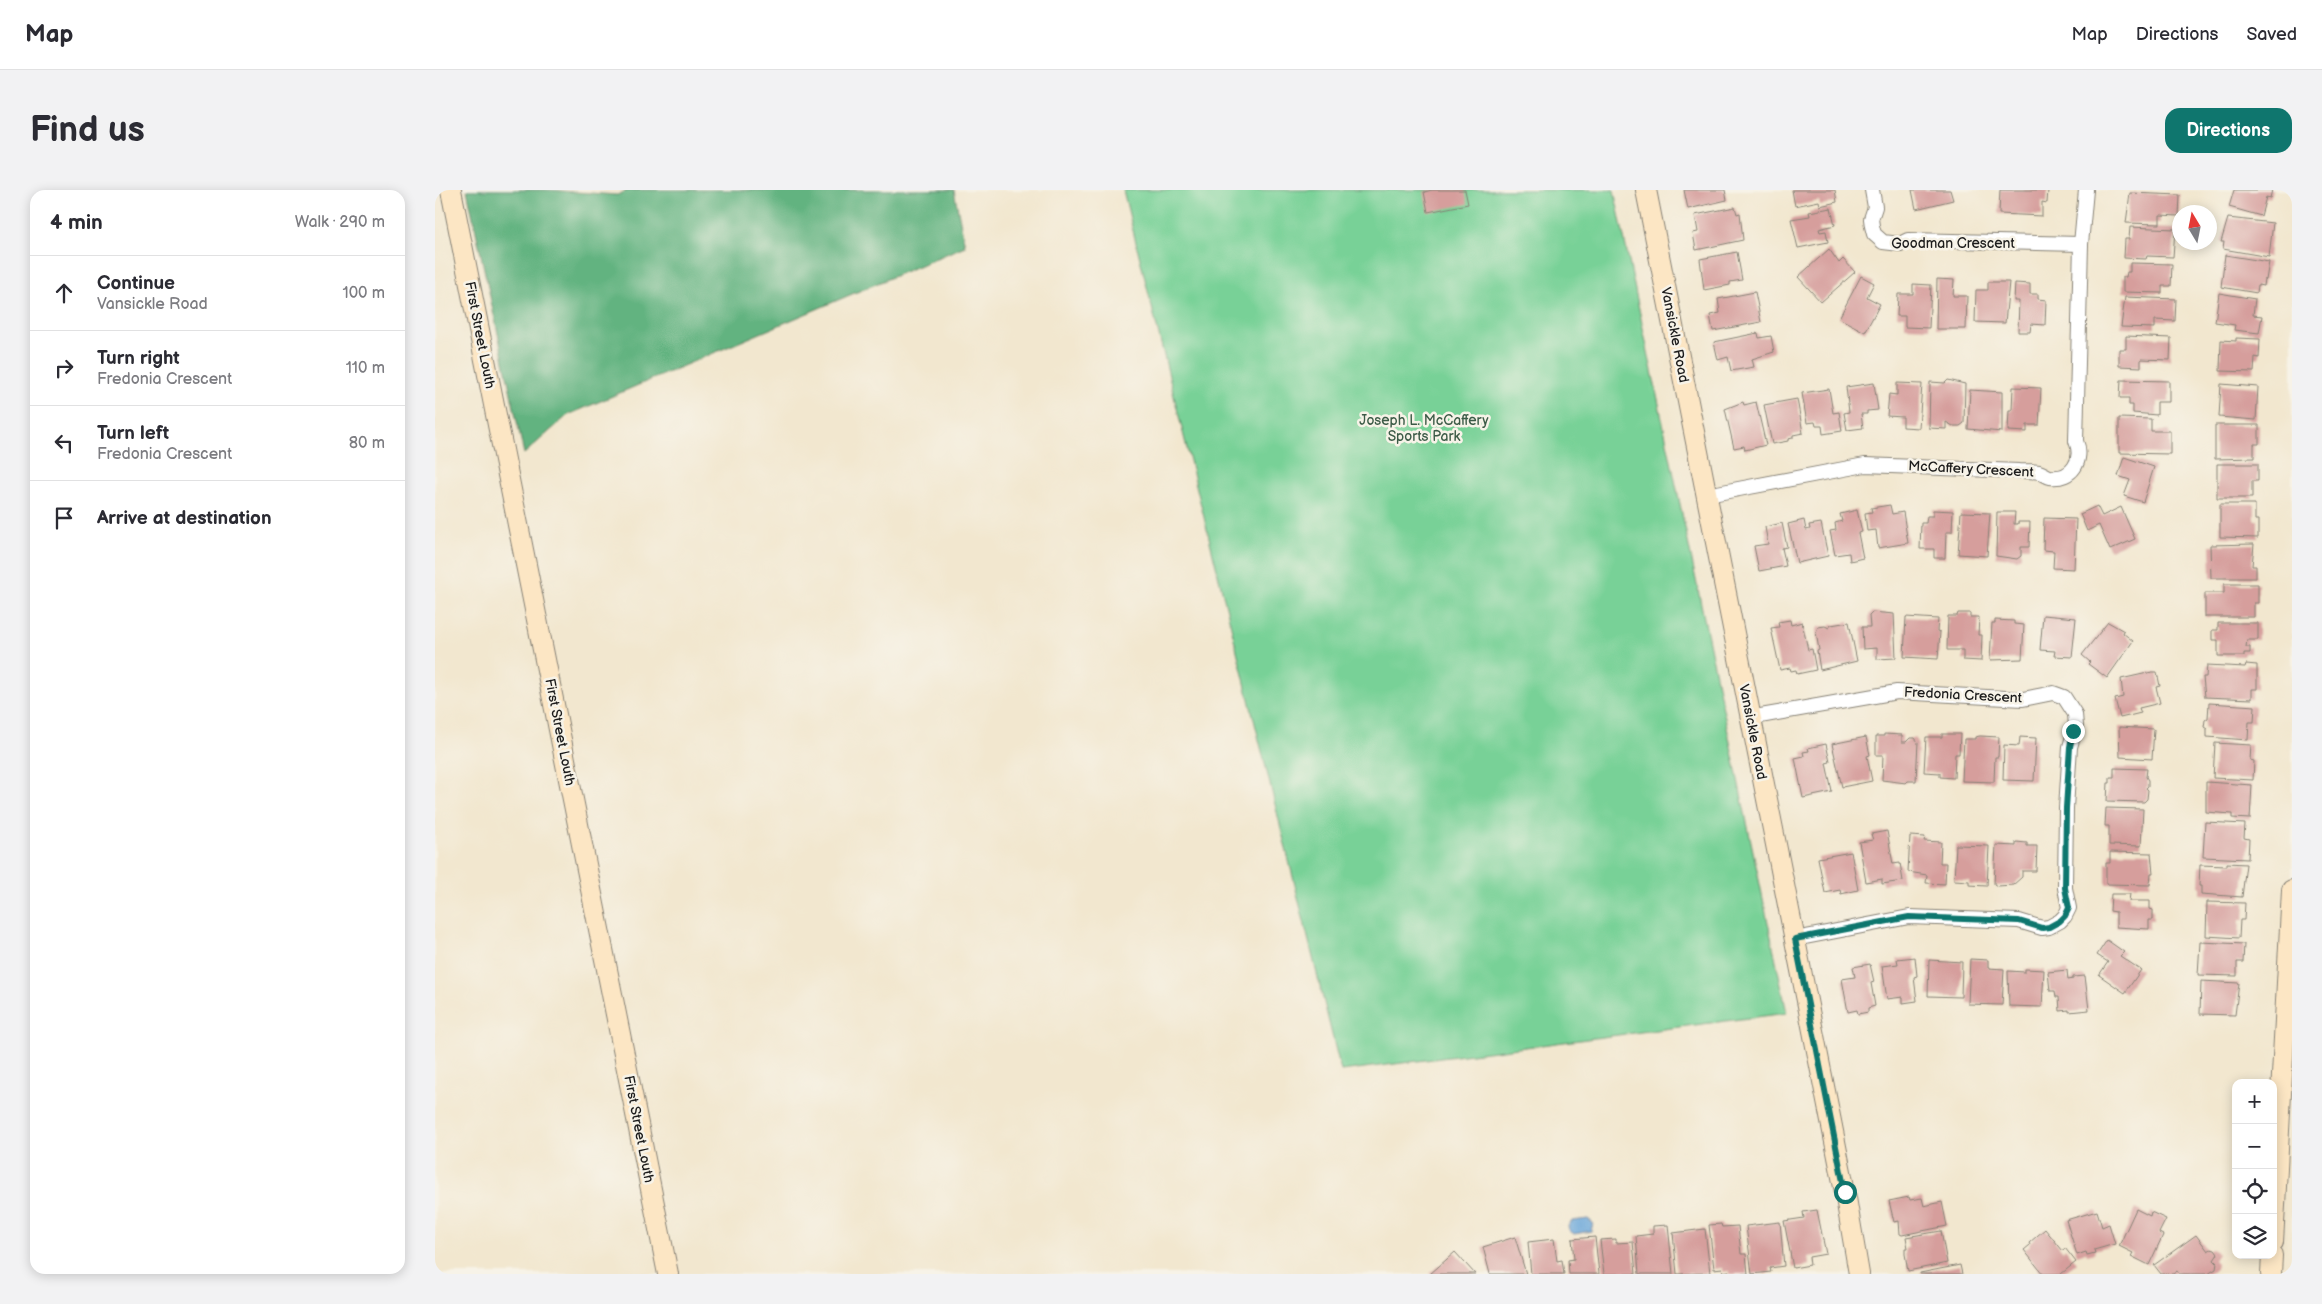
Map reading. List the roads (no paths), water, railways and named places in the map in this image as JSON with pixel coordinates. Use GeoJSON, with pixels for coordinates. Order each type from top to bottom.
{"type":"FeatureCollection","features":[{"type":"Feature","properties":{"kind":"street","name":"First Street Louth"},"geometry":{"type":"LineString","coordinates":[[451,190],[668,1274]]}},
{"type":"Feature","properties":{"kind":"street","name":"Vansickle Road"},"geometry":{"type":"LineString","coordinates":[[1646,190],[1749,718],[1845,1192],[1859,1274]]}},
{"type":"Feature","properties":{"kind":"street","name":"Goodman Crescent"},"geometry":{"type":"LineString","coordinates":[[1872,190],[1875,207],[1871,219],[1872,226],[1874,234],[1883,242],[1900,244],[1908,240],[2081,244]]}},
{"type":"Feature","properties":{"kind":"street","name":"McCaffery Crescent"},"geometry":{"type":"LineString","coordinates":[[1707,495],[1865,465],[2040,472],[2051,477],[2068,473],[2076,466],[2080,455],[2076,441],[2081,244],[2086,190]]}},
{"type":"Feature","properties":{"kind":"street","name":"Fredonia Crescent"},"geometry":{"type":"LineString","coordinates":[[1749,718],[1897,692],[2023,698],[2053,693],[2064,698],[2075,714],[2076,726],[2070,747],[2066,808],[2065,888],[2069,908],[2060,921],[2049,927],[2042,928],[2019,921],[1909,917],[1795,939]]}},
{"type":"Feature","properties":{"kind":"street"},"geometry":{"type":"LineString","coordinates":[[2275,1214],[2292,890]]}},
{"type":"Feature","properties":{"kind":"street"},"geometry":{"type":"LineString","coordinates":[[2271,1274],[2272,1259]]}},
{"type":"Feature","properties":{"kind":"water"},"geometry":{"type":"Polygon","coordinates":[[[1588,1219],[1593,1223],[1591,1231],[1574,1234],[1569,1230],[1568,1226],[1572,1221],[1588,1219]]]}},
{"type":"Feature","properties":{"kind":"park label","name":"Joseph L. McCaffery Sports Park"},"geometry":{"type":"Point","coordinates":[1424,428]}}]}
